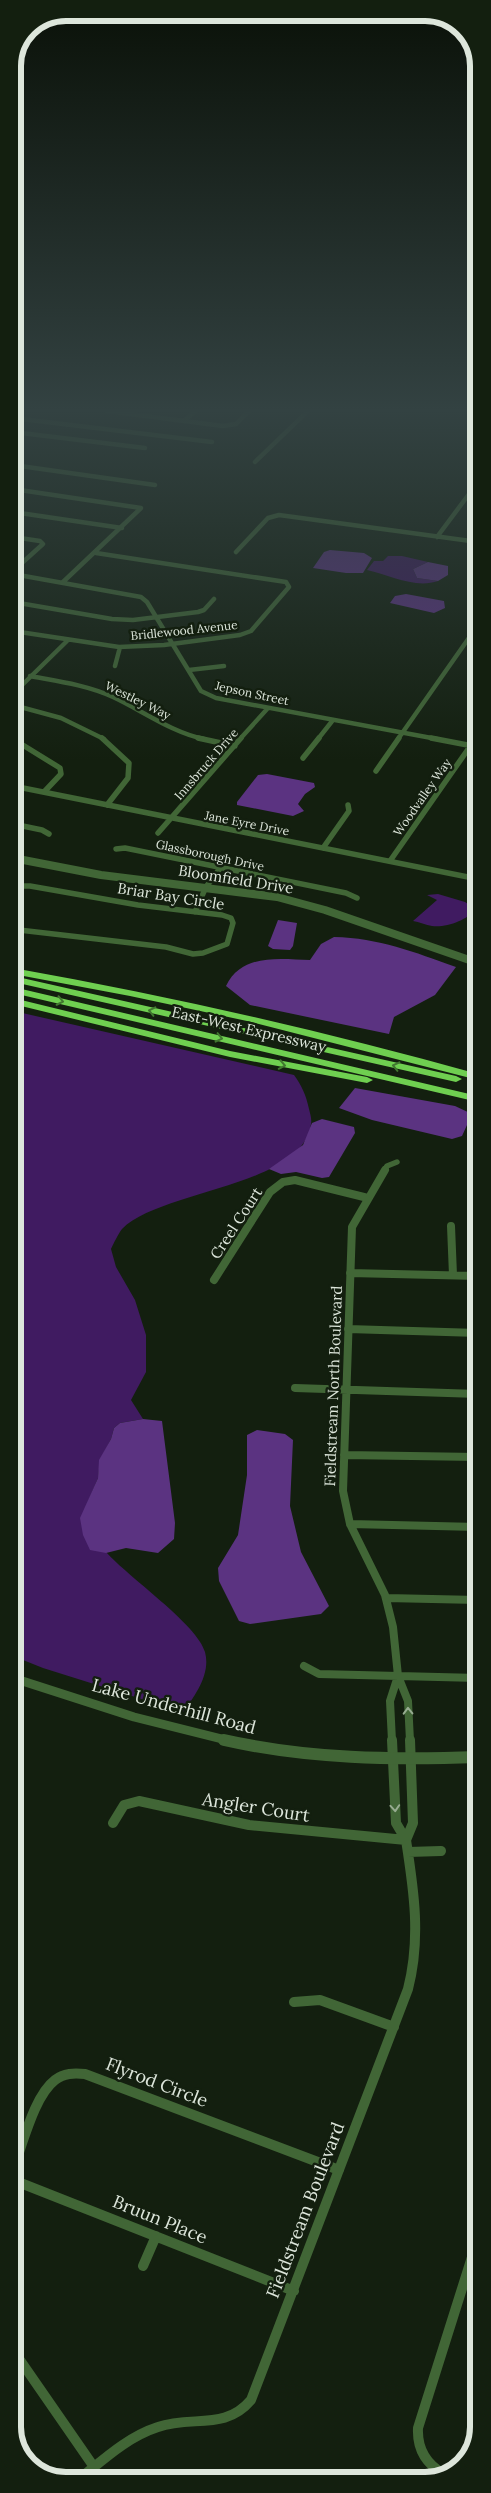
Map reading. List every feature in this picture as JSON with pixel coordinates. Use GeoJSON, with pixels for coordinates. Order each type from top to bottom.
{"type":"FeatureCollection","features":[{"type":"Feature","properties":{"kind":"highway"},"geometry":{"type":"LineString","coordinates":[[21,972],[112,989],[287,1028],[470,1075]]}},
{"type":"Feature","properties":{"kind":"highway","name":"East-West Expressway"},"geometry":{"type":"LineString","coordinates":[[21,980],[470,1082]]}},
{"type":"Feature","properties":{"kind":"highway","name":"East-West Expressway"},"geometry":{"type":"LineString","coordinates":[[21,992],[470,1097]]}},
{"type":"Feature","properties":{"kind":"highway"},"geometry":{"type":"LineString","coordinates":[[21,1003],[263,1061],[440,1094],[458,1095]]}},
{"type":"Feature","properties":{"kind":"street"},"geometry":{"type":"LineString","coordinates":[[118,527],[122,528]]}},
{"type":"Feature","properties":{"kind":"street"},"geometry":{"type":"LineString","coordinates":[[236,552],[258,527]]}},
{"type":"Feature","properties":{"kind":"street"},"geometry":{"type":"LineString","coordinates":[[362,527],[470,541]]}},
{"type":"Feature","properties":{"kind":"street"},"geometry":{"type":"LineString","coordinates":[[437,537],[444,527]]}},
{"type":"Feature","properties":{"kind":"street"},"geometry":{"type":"LineString","coordinates":[[64,582],[122,528]]}},
{"type":"Feature","properties":{"kind":"street"},"geometry":{"type":"LineString","coordinates":[[21,538],[40,541],[43,544],[21,565]]}},
{"type":"Feature","properties":{"kind":"street","name":"Bridlewood Avenue"},"geometry":{"type":"LineString","coordinates":[[21,632],[67,641],[120,647],[240,635],[250,631],[289,585],[286,582],[96,553]]}},
{"type":"Feature","properties":{"kind":"street","name":"Jepson Street"},"geometry":{"type":"LineString","coordinates":[[21,574],[141,597],[157,618],[201,690],[216,698],[470,745]]}},
{"type":"Feature","properties":{"kind":"street"},"geometry":{"type":"LineString","coordinates":[[21,604],[112,619],[157,618],[204,610],[214,599]]}},
{"type":"Feature","properties":{"kind":"street"},"geometry":{"type":"LineString","coordinates":[[376,771],[470,637]]}},
{"type":"Feature","properties":{"kind":"street"},"geometry":{"type":"LineString","coordinates":[[21,686],[67,641]]}},
{"type":"Feature","properties":{"kind":"street"},"geometry":{"type":"LineString","coordinates":[[115,666],[120,647]]}},
{"type":"Feature","properties":{"kind":"street"},"geometry":{"type":"LineString","coordinates":[[189,670],[224,666]]}},
{"type":"Feature","properties":{"kind":"street","name":"Westley Way"},"geometry":{"type":"LineString","coordinates":[[30,676],[72,684],[111,696],[188,736],[235,746]]}},
{"type":"Feature","properties":{"kind":"street"},"geometry":{"type":"LineString","coordinates":[[21,707],[46,712],[69,720],[119,751],[129,763],[128,778],[107,805]]}},
{"type":"Feature","properties":{"kind":"street","name":"Innsbruck Drive"},"geometry":{"type":"LineString","coordinates":[[158,833],[268,708]]}},
{"type":"Feature","properties":{"kind":"street"},"geometry":{"type":"LineString","coordinates":[[303,758],[333,720]]}},
{"type":"Feature","properties":{"kind":"street"},"geometry":{"type":"LineString","coordinates":[[21,745],[60,768],[61,774],[44,792]]}},
{"type":"Feature","properties":{"kind":"street","name":"Woodvalley Way"},"geometry":{"type":"LineString","coordinates":[[390,861],[470,746]]}},
{"type":"Feature","properties":{"kind":"street","name":"Jane Eyre Drive"},"geometry":{"type":"LineString","coordinates":[[21,788],[470,878]]}},
{"type":"Feature","properties":{"kind":"street"},"geometry":{"type":"LineString","coordinates":[[322,848],[349,811],[348,806]]}},
{"type":"Feature","properties":{"kind":"street"},"geometry":{"type":"LineString","coordinates":[[21,826],[42,830],[49,834]]}},
{"type":"Feature","properties":{"kind":"street","name":"Glassborough Drive"},"geometry":{"type":"LineString","coordinates":[[116,848],[125,848],[346,893],[357,898]]}},
{"type":"Feature","properties":{"kind":"street","name":"Bloomfield Drive"},"geometry":{"type":"LineString","coordinates":[[21,860],[101,875],[251,892],[298,902],[470,960]]}},
{"type":"Feature","properties":{"kind":"street"},"geometry":{"type":"LineString","coordinates":[[195,912],[206,887],[220,867]]}},
{"type":"Feature","properties":{"kind":"street","name":"Briar Bay Circle"},"geometry":{"type":"LineString","coordinates":[[21,886],[231,918],[233,923],[227,944],[203,954],[194,954],[166,947],[21,930]]}},
{"type":"Feature","properties":{"kind":"street","name":"Fieldstream North Boulevard"},"geometry":{"type":"LineString","coordinates":[[397,1162],[387,1166],[352,1227],[343,1491],[350,1524],[386,1598],[393,1628],[398,1676],[408,1701],[409,1760]]}},
{"type":"Feature","properties":{"kind":"street","name":"Creel Court"},"geometry":{"type":"LineString","coordinates":[[214,1280],[270,1192],[278,1184],[295,1180],[368,1198]]}},
{"type":"Feature","properties":{"kind":"street"},"geometry":{"type":"LineString","coordinates":[[450,1226],[453,1275]]}},
{"type":"Feature","properties":{"kind":"street"},"geometry":{"type":"LineString","coordinates":[[350,1273],[470,1276]]}},
{"type":"Feature","properties":{"kind":"street"},"geometry":{"type":"LineString","coordinates":[[348,1329],[470,1332]]}},
{"type":"Feature","properties":{"kind":"street"},"geometry":{"type":"LineString","coordinates":[[295,1388],[470,1394]]}},
{"type":"Feature","properties":{"kind":"street"},"geometry":{"type":"LineString","coordinates":[[344,1455],[470,1457]]}},
{"type":"Feature","properties":{"kind":"street"},"geometry":{"type":"LineString","coordinates":[[350,1524],[470,1527]]}},
{"type":"Feature","properties":{"kind":"street"},"geometry":{"type":"LineString","coordinates":[[386,1598],[470,1600]]}},
{"type":"Feature","properties":{"kind":"street"},"geometry":{"type":"LineString","coordinates":[[304,1666],[319,1674],[470,1678]]}},
{"type":"Feature","properties":{"kind":"street","name":"Fieldstream North Boulevard"},"geometry":{"type":"LineString","coordinates":[[393,1760],[390,1701],[398,1676]]}},
{"type":"Feature","properties":{"kind":"street","name":"Lake Underhill Road"},"geometry":{"type":"LineString","coordinates":[[21,1681],[148,1721],[213,1738],[288,1752],[393,1760],[470,1757]]}},
{"type":"Feature","properties":{"kind":"street","name":"Fieldstream Boulevard"},"geometry":{"type":"LineString","coordinates":[[88,2472],[121,2445],[145,2431],[172,2423],[221,2421],[239,2413],[254,2394],[412,1977],[418,1937],[416,1899],[406,1840],[396,1823],[393,1760]]}},
{"type":"Feature","properties":{"kind":"street","name":"Fieldstream Boulevard"},"geometry":{"type":"LineString","coordinates":[[406,1840],[412,1823],[409,1760]]}},
{"type":"Feature","properties":{"kind":"street","name":"Angler Court"},"geometry":{"type":"LineString","coordinates":[[113,1823],[124,1805],[138,1801],[269,1828],[406,1840]]}},
{"type":"Feature","properties":{"kind":"street"},"geometry":{"type":"LineString","coordinates":[[408,1852],[441,1851]]}},
{"type":"Feature","properties":{"kind":"street"},"geometry":{"type":"LineString","coordinates":[[294,2002],[320,2000],[394,2027]]}},
{"type":"Feature","properties":{"kind":"street","name":"Flyrod Circle"},"geometry":{"type":"LineString","coordinates":[[21,2149],[45,2089],[58,2077],[74,2072],[85,2074],[340,2170]]}},
{"type":"Feature","properties":{"kind":"street","name":"Bruun Place"},"geometry":{"type":"LineString","coordinates":[[21,2183],[294,2291]]}},
{"type":"Feature","properties":{"kind":"street"},"geometry":{"type":"LineString","coordinates":[[143,2266],[156,2236]]}},
{"type":"Feature","properties":{"kind":"street"},"geometry":{"type":"LineString","coordinates":[[437,2470],[430,2465],[424,2457],[418,2442],[418,2428],[470,2263]]}},
{"type":"Feature","properties":{"kind":"street"},"geometry":{"type":"LineString","coordinates":[[21,2362],[94,2467]]}},
{"type":"Feature","properties":{"kind":"shaded area"},"geometry":{"type":"Polygon","coordinates":[[[330,550],[364,553],[372,558],[363,573],[346,573],[313,568],[324,552],[330,550]]]}},
{"type":"Feature","properties":{"kind":"shaded area"},"geometry":{"type":"Polygon","coordinates":[[[388,556],[402,556],[428,562],[413,569],[417,578],[438,581],[429,583],[411,582],[367,570],[374,561],[383,561],[388,556]]]}},
{"type":"Feature","properties":{"kind":"shaded area"},"geometry":{"type":"Polygon","coordinates":[[[428,562],[448,566],[448,575],[438,581],[417,578],[413,569],[428,562]]]}},
{"type":"Feature","properties":{"kind":"shaded area"},"geometry":{"type":"Polygon","coordinates":[[[406,594],[444,601],[445,608],[434,613],[390,603],[395,596],[406,594]]]}},
{"type":"Feature","properties":{"kind":"shaded area"},"geometry":{"type":"Polygon","coordinates":[[[267,774],[314,783],[315,787],[305,794],[298,804],[304,811],[293,816],[237,805],[237,802],[258,775],[267,774]]]}},
{"type":"Feature","properties":{"kind":"shaded area"},"geometry":{"type":"Polygon","coordinates":[[[438,894],[465,902],[470,906],[470,915],[462,920],[444,926],[432,926],[413,921],[437,900],[427,895],[438,894]]]}},
{"type":"Feature","properties":{"kind":"shaded area"},"geometry":{"type":"Polygon","coordinates":[[[278,920],[297,923],[293,946],[290,950],[273,949],[268,946],[278,920]]]}},
{"type":"Feature","properties":{"kind":"shaded area"},"geometry":{"type":"Polygon","coordinates":[[[334,937],[381,943],[411,951],[456,967],[435,995],[394,1017],[389,1034],[250,1005],[226,986],[233,975],[251,963],[274,959],[310,960],[321,944],[334,937]]]}},
{"type":"Feature","properties":{"kind":"shaded area"},"geometry":{"type":"Polygon","coordinates":[[[21,1013],[294,1075],[307,1099],[311,1120],[302,1145],[283,1162],[258,1175],[166,1205],[141,1216],[122,1229],[111,1249],[116,1267],[135,1300],[146,1335],[146,1372],[131,1400],[143,1419],[120,1423],[114,1428],[111,1439],[100,1460],[98,1478],[81,1518],[106,1552],[190,1628],[200,1641],[206,1660],[206,1668],[201,1684],[183,1712],[43,1668],[21,1659],[21,1013]]]}},
{"type":"Feature","properties":{"kind":"shaded area"},"geometry":{"type":"Polygon","coordinates":[[[355,1088],[455,1106],[470,1113],[470,1118],[462,1136],[452,1139],[372,1120],[339,1108],[355,1088]]]}},
{"type":"Feature","properties":{"kind":"shaded area"},"geometry":{"type":"Polygon","coordinates":[[[322,1119],[354,1127],[355,1133],[329,1177],[322,1178],[296,1172],[281,1174],[269,1169],[303,1145],[312,1123],[322,1119]]]}},
{"type":"Feature","properties":{"kind":"shaded area"},"geometry":{"type":"Polygon","coordinates":[[[143,1419],[162,1421],[175,1523],[174,1539],[158,1553],[126,1548],[106,1553],[90,1550],[83,1535],[80,1518],[98,1478],[99,1460],[111,1439],[114,1428],[120,1423],[143,1419]]]}},
{"type":"Feature","properties":{"kind":"shaded area"},"geometry":{"type":"Polygon","coordinates":[[[257,1430],[285,1434],[293,1440],[290,1506],[301,1552],[329,1606],[321,1614],[250,1624],[239,1621],[219,1581],[218,1568],[238,1535],[247,1475],[247,1435],[257,1430]]]}}]}
